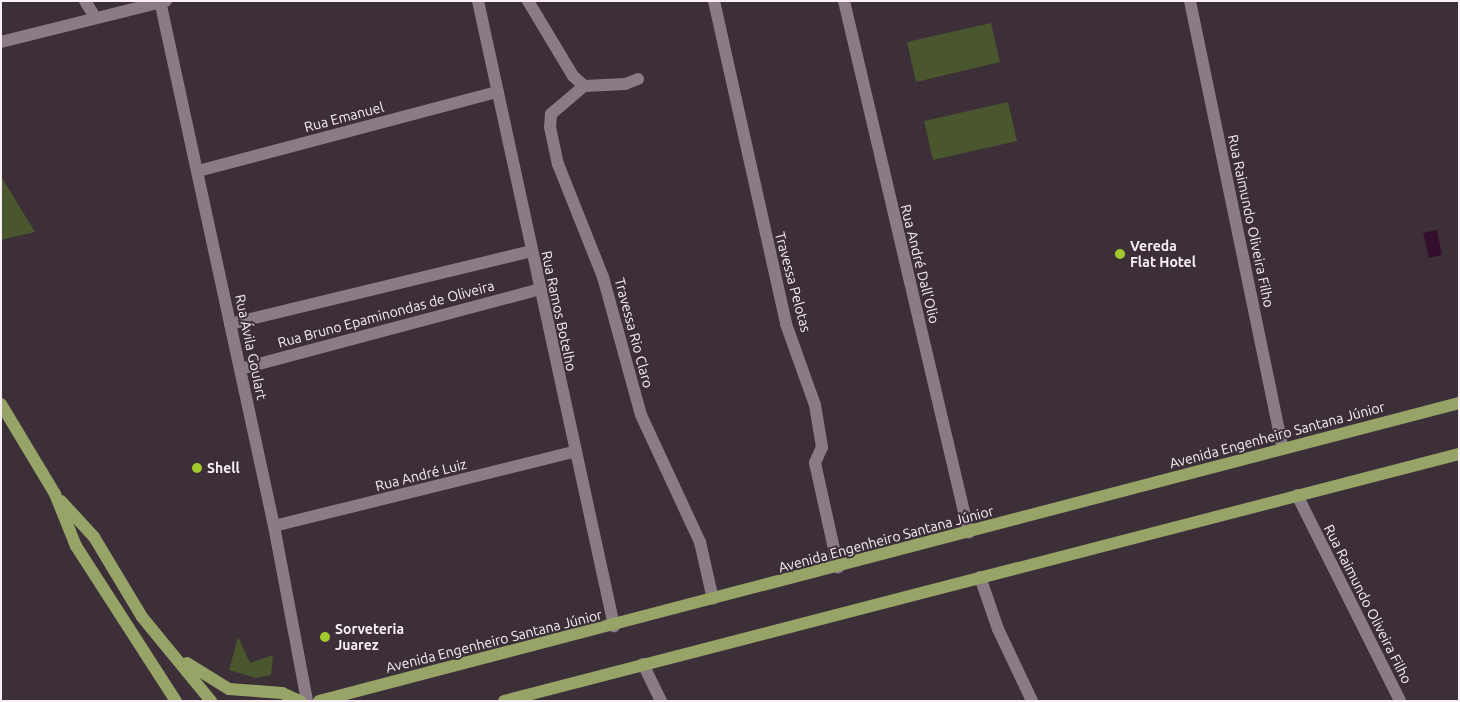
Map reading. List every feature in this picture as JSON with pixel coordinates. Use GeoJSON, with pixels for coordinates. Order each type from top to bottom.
{"type":"FeatureCollection","features":[{"type":"Feature","properties":{"kind":"main road","name":"Avenida Engenheiro Santana Júnior"},"geometry":{"type":"LineString","coordinates":[[320,701],[614,626],[969,533],[1282,448],[1459,403]]}},
{"type":"Feature","properties":{"kind":"main road"},"geometry":{"type":"LineString","coordinates":[[1,404],[55,494],[76,546],[176,701]]}},
{"type":"Feature","properties":{"kind":"main road"},"geometry":{"type":"LineString","coordinates":[[504,701],[1459,454]]}},
{"type":"Feature","properties":{"kind":"main road"},"geometry":{"type":"LineString","coordinates":[[55,494],[94,537],[142,617],[211,701]]}},
{"type":"Feature","properties":{"kind":"main road"},"geometry":{"type":"LineString","coordinates":[[159,639],[199,673],[229,689],[282,694],[300,701]]}},
{"type":"Feature","properties":{"kind":"street"},"geometry":{"type":"LineString","coordinates":[[85,1],[95,17]]}},
{"type":"Feature","properties":{"kind":"street","name":"Rua Ramos Botelho"},"geometry":{"type":"LineString","coordinates":[[478,1],[574,452],[614,626]]}},
{"type":"Feature","properties":{"kind":"street"},"geometry":{"type":"LineString","coordinates":[[528,1],[573,76],[584,86],[625,84],[638,79]]}},
{"type":"Feature","properties":{"kind":"street","name":"Travessa Pelotas"},"geometry":{"type":"LineString","coordinates":[[714,1],[786,324],[815,405],[822,447],[814,463],[838,567]]}},
{"type":"Feature","properties":{"kind":"street","name":"Rua André Dall'Olio"},"geometry":{"type":"LineString","coordinates":[[844,1],[969,533]]}},
{"type":"Feature","properties":{"kind":"street","name":"Rua Raimundo Oliveira Filho"},"geometry":{"type":"LineString","coordinates":[[1190,1],[1282,448]]}},
{"type":"Feature","properties":{"kind":"street"},"geometry":{"type":"LineString","coordinates":[[1,42],[95,17],[162,2]]}},
{"type":"Feature","properties":{"kind":"street","name":"Rua Ávila Goulart"},"geometry":{"type":"LineString","coordinates":[[162,2],[274,526],[307,701]]}},
{"type":"Feature","properties":{"kind":"street","name":"Travessa Rio Claro"},"geometry":{"type":"LineString","coordinates":[[584,86],[552,114],[550,128],[558,164],[603,277],[641,415],[700,542],[713,599]]}},
{"type":"Feature","properties":{"kind":"street","name":"Rua Emanuel"},"geometry":{"type":"LineString","coordinates":[[198,171],[498,92]]}},
{"type":"Feature","properties":{"kind":"street","name":"Rua Bruno Epaminondas de Oliveira"},"geometry":{"type":"LineString","coordinates":[[230,324],[531,251]]}},
{"type":"Feature","properties":{"kind":"street","name":"Rua Bruno Epaminondas de Oliveira"},"geometry":{"type":"LineString","coordinates":[[240,369],[540,289]]}},
{"type":"Feature","properties":{"kind":"street","name":"Rua André Luiz"},"geometry":{"type":"LineString","coordinates":[[274,526],[574,452]]}},
{"type":"Feature","properties":{"kind":"street","name":"Rua Raimundo Oliveira Filho"},"geometry":{"type":"LineString","coordinates":[[1296,495],[1400,701]]}},
{"type":"Feature","properties":{"kind":"street"},"geometry":{"type":"LineString","coordinates":[[980,577],[998,630],[1032,701]]}},
{"type":"Feature","properties":{"kind":"street"},"geometry":{"type":"LineString","coordinates":[[643,664],[661,701]]}},
{"type":"Feature","properties":{"kind":"green space"},"geometry":{"type":"Polygon","coordinates":[[[991,23],[1000,62],[916,82],[907,42],[991,23]]]}},
{"type":"Feature","properties":{"kind":"green space"},"geometry":{"type":"Polygon","coordinates":[[[1008,102],[1017,141],[933,160],[924,121],[1008,102]]]}},
{"type":"Feature","properties":{"kind":"green space"},"geometry":{"type":"Polygon","coordinates":[[[1,176],[35,232],[1,240],[1,176]]]}},
{"type":"Feature","properties":{"kind":"green space"},"geometry":{"type":"Polygon","coordinates":[[[238,637],[250,663],[273,655],[271,675],[256,678],[229,670],[238,637]]]}},
{"type":"Feature","properties":{"kind":"shaded area"},"geometry":{"type":"Polygon","coordinates":[[[1437,230],[1442,255],[1429,258],[1423,233],[1437,230]]]}},
{"type":"Feature","properties":{"kind":"place","name":"Vereda Flat Hotel"},"geometry":{"type":"Point","coordinates":[1120,254]}},
{"type":"Feature","properties":{"kind":"place","name":"Shell"},"geometry":{"type":"Point","coordinates":[197,468]}},
{"type":"Feature","properties":{"kind":"place","name":"Sorveteria Juarez"},"geometry":{"type":"Point","coordinates":[325,637]}}]}
